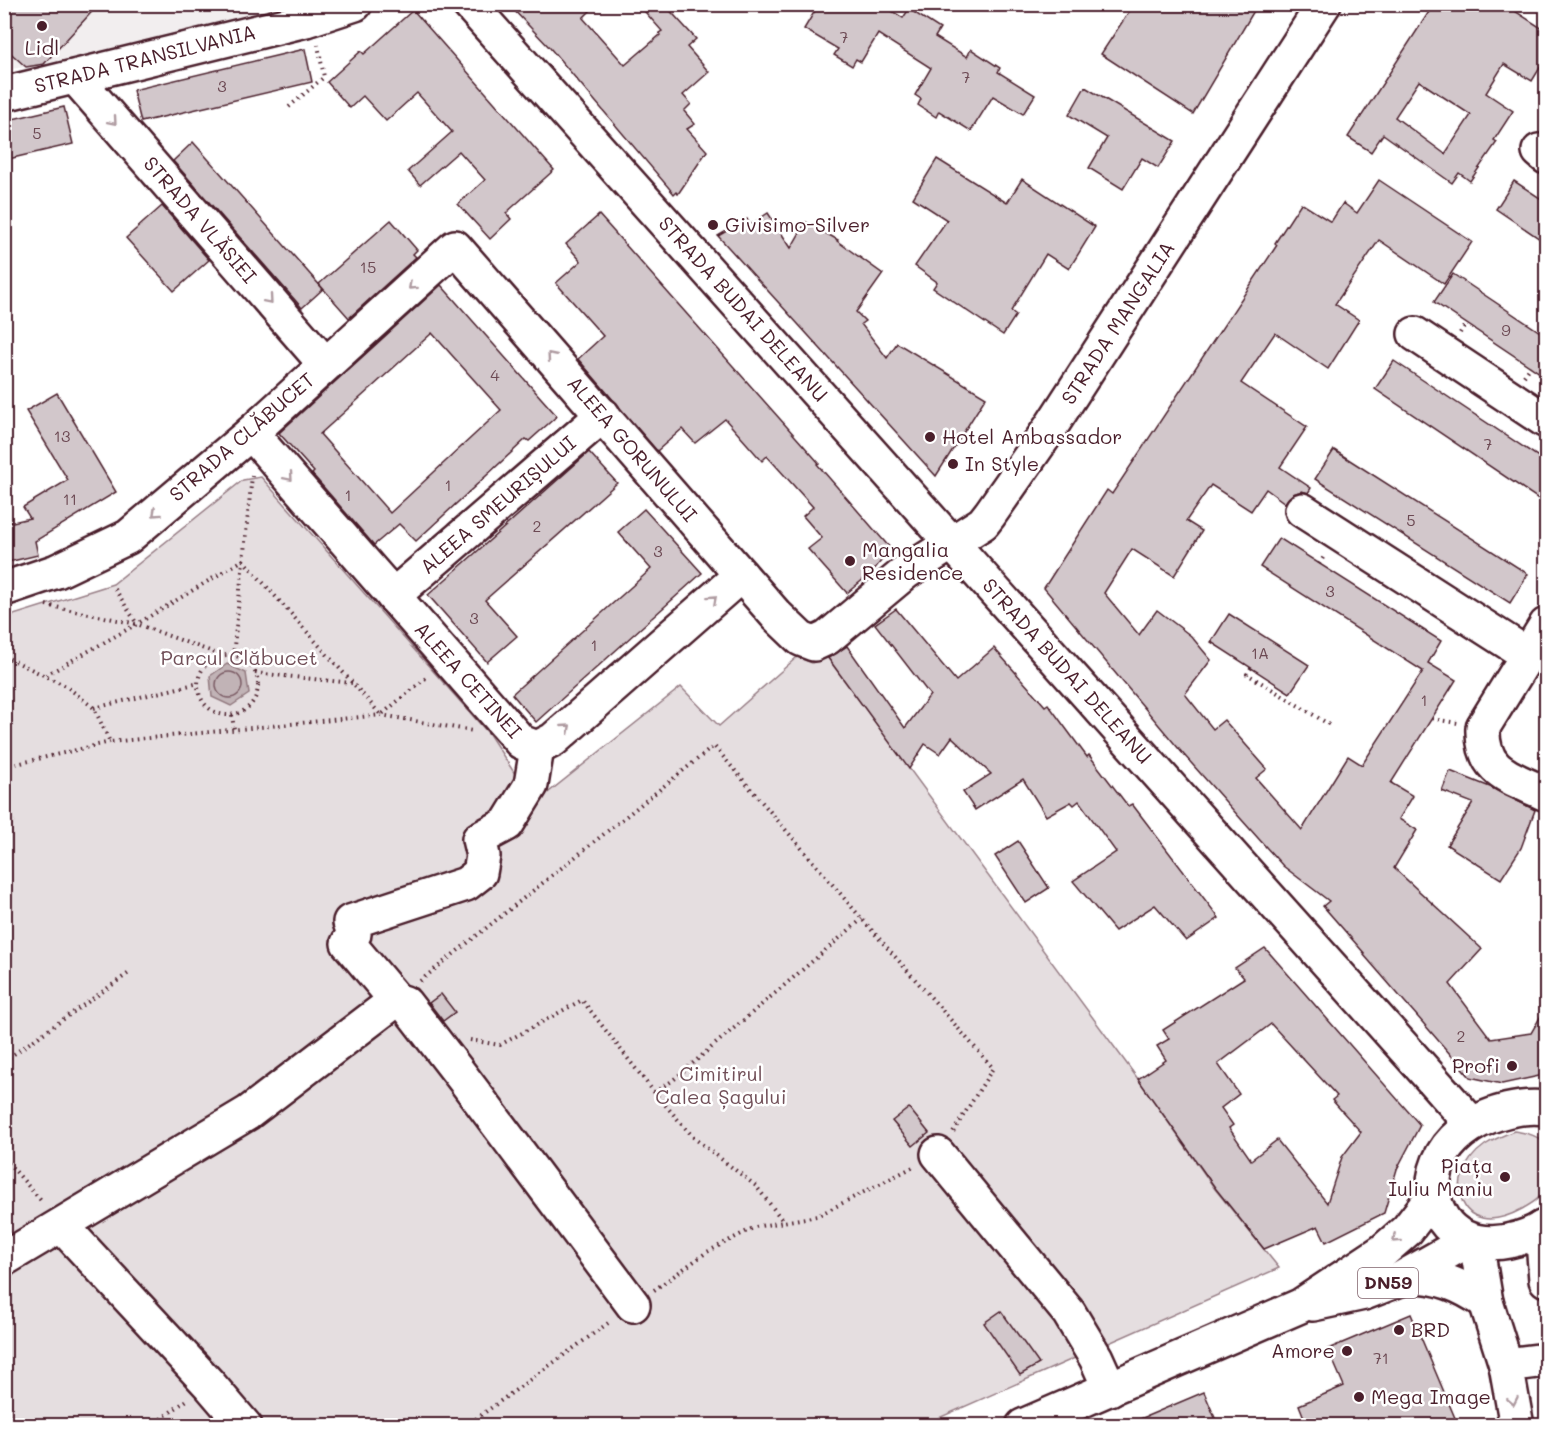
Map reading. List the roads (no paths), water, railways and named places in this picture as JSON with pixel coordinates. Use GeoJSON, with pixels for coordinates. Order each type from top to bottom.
{"type":"FeatureCollection","features":[{"type":"Feature","properties":{"kind":"street","name":"STRADA TRANSILVANIA"},"geometry":{"type":"LineString","coordinates":[[4,94],[303,22],[356,4]]}},
{"type":"Feature","properties":{"kind":"street","name":"STRADA BUDAI DELEANU"},"geometry":{"type":"LineString","coordinates":[[469,4],[1472,1124]]}},
{"type":"Feature","properties":{"kind":"street","name":"STRADA MANGALIA"},"geometry":{"type":"LineString","coordinates":[[814,644],[827,638],[906,572],[983,523],[1050,428],[1324,4]]}},
{"type":"Feature","properties":{"kind":"street","name":"STRADA VLĂSIEI"},"geometry":{"type":"LineString","coordinates":[[75,77],[325,364]]}},
{"type":"Feature","properties":{"kind":"street","name":"STRADA CLĂBUCET"},"geometry":{"type":"LineString","coordinates":[[14,586],[57,571],[129,537],[251,433],[455,247]]}},
{"type":"Feature","properties":{"kind":"street","name":"ALEEA GORUNULUI"},"geometry":{"type":"LineString","coordinates":[[455,247],[741,574],[801,639],[814,644]]}},
{"type":"Feature","properties":{"kind":"street"},"geometry":{"type":"LineString","coordinates":[[1415,334],[1546,421]]}},
{"type":"Feature","properties":{"kind":"street","name":"ALEEA SMEURIȘULUI"},"geometry":{"type":"LineString","coordinates":[[393,596],[603,415]]}},
{"type":"Feature","properties":{"kind":"street","name":"ALEEA CETINEI"},"geometry":{"type":"LineString","coordinates":[[251,433],[521,742],[537,748],[553,740],[741,574]]}},
{"type":"Feature","properties":{"kind":"street"},"geometry":{"type":"LineString","coordinates":[[1302,510],[1528,655]]}},
{"type":"Feature","properties":{"kind":"street"},"geometry":{"type":"LineString","coordinates":[[1546,625],[1483,727],[1482,743],[1485,754],[1498,770],[1546,794]]}},
{"type":"Feature","properties":{"kind":"street"},"geometry":{"type":"LineString","coordinates":[[537,748],[531,785],[507,824],[478,839],[483,856],[480,873],[466,884],[350,922],[354,934],[348,943],[396,1000],[405,1003],[633,1305]]}},
{"type":"Feature","properties":{"kind":"street"},"geometry":{"type":"LineString","coordinates":[[4,1259],[249,1113],[396,1000]]}},
{"type":"Feature","properties":{"kind":"street","name":"DN59"},"geometry":{"type":"LineString","coordinates":[[1023,1425],[1300,1306],[1383,1251],[1407,1230],[1434,1195],[1434,1180],[1439,1162],[1447,1148],[1472,1124],[1481,1118],[1507,1109],[1546,1108]]}},
{"type":"Feature","properties":{"kind":"street"},"geometry":{"type":"LineString","coordinates":[[938,1154],[1069,1313],[1096,1358],[1110,1389]]}},
{"type":"Feature","properties":{"kind":"street"},"geometry":{"type":"LineString","coordinates":[[1434,1195],[1438,1211],[1445,1222],[1454,1232],[1472,1241],[1486,1302],[1506,1365],[1518,1425]]}},
{"type":"Feature","properties":{"kind":"street"},"geometry":{"type":"LineString","coordinates":[[62,1226],[245,1425]]}},
{"type":"Feature","properties":{"kind":"street"},"geometry":{"type":"LineString","coordinates":[[1544,1227],[1546,1280]]}},
{"type":"Feature","properties":{"kind":"street","name":"DN59"},"geometry":{"type":"LineString","coordinates":[[1300,1306],[1364,1293],[1408,1275],[1472,1241],[1505,1241],[1544,1227]]}},
{"type":"Feature","properties":{"kind":"street"},"geometry":{"type":"LineString","coordinates":[[1408,1275],[1432,1276],[1449,1281],[1466,1288],[1486,1302]]}},
{"type":"Feature","properties":{"kind":"street"},"geometry":{"type":"LineString","coordinates":[[1506,1365],[1546,1360]]}},
{"type":"Feature","properties":{"kind":"water"},"geometry":{"type":"Polygon","coordinates":[[[227,664],[246,673],[249,694],[231,706],[212,697],[210,676],[227,664]]]}},
{"type":"Feature","properties":{"kind":"place","name":"Lidl"},"geometry":{"type":"Point","coordinates":[42,26]}},
{"type":"Feature","properties":{"kind":"place","name":"Givisimo-Silver"},"geometry":{"type":"Point","coordinates":[713,225]}},
{"type":"Feature","properties":{"kind":"place","name":"Hotel Ambassador"},"geometry":{"type":"Point","coordinates":[930,437]}},
{"type":"Feature","properties":{"kind":"place","name":"In Style"},"geometry":{"type":"Point","coordinates":[953,464]}},
{"type":"Feature","properties":{"kind":"place","name":"Mangalia Residence"},"geometry":{"type":"Point","coordinates":[850,561]}},
{"type":"Feature","properties":{"kind":"place","name":"Profi"},"geometry":{"type":"Point","coordinates":[1512,1066]}},
{"type":"Feature","properties":{"kind":"place","name":"Piața Iuliu Maniu"},"geometry":{"type":"Point","coordinates":[1505,1177]}},
{"type":"Feature","properties":{"kind":"place","name":"BRD"},"geometry":{"type":"Point","coordinates":[1399,1330]}},
{"type":"Feature","properties":{"kind":"place","name":"Amore"},"geometry":{"type":"Point","coordinates":[1347,1351]}},
{"type":"Feature","properties":{"kind":"place","name":"Mega Image"},"geometry":{"type":"Point","coordinates":[1359,1397]}},
{"type":"Feature","properties":{"kind":"park label","name":"Parcul Clăbucet"},"geometry":{"type":"Point","coordinates":[239,658]}},
{"type":"Feature","properties":{"kind":"park label","name":"Cimitirul Calea Șagului"},"geometry":{"type":"Point","coordinates":[721,1086]}}]}
